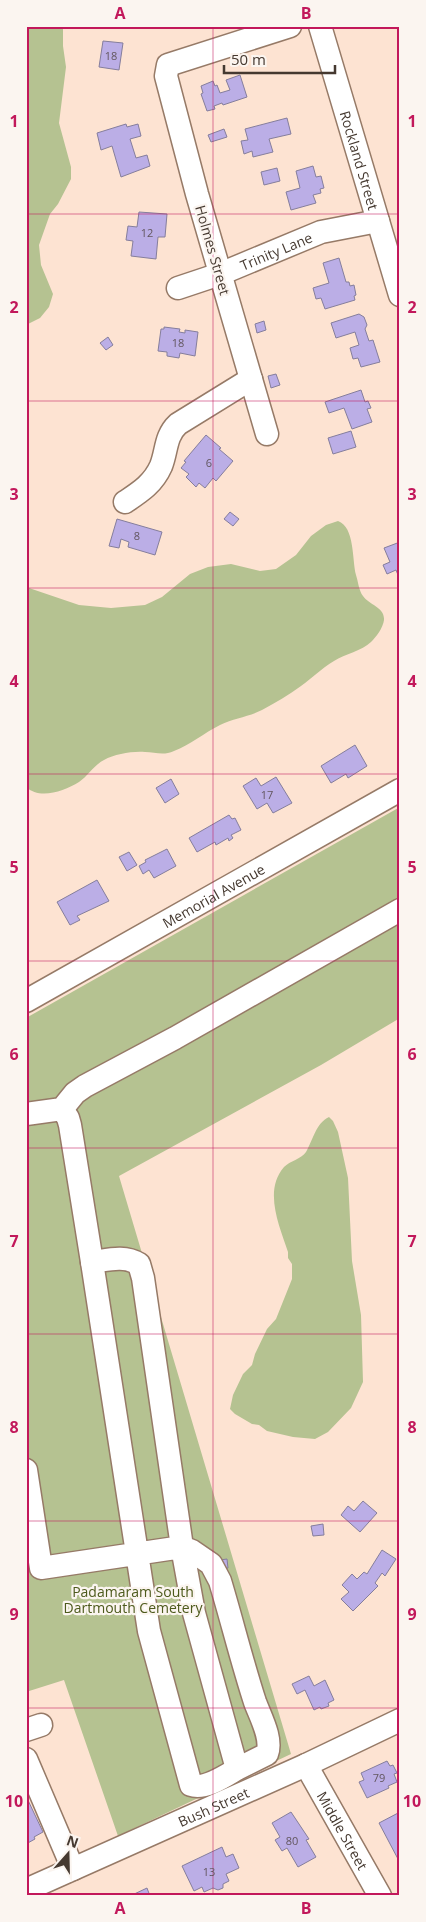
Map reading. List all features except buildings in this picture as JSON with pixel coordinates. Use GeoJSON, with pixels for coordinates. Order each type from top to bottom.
{"type":"FeatureCollection","features":[{"type":"Feature","properties":{"kind":"street","name":"Holmes Street"},"geometry":{"type":"LineString","coordinates":[[268,434],[197,194],[166,76],[168,65],[290,26]]}},
{"type":"Feature","properties":{"kind":"street","name":"Rockland Street"},"geometry":{"type":"LineString","coordinates":[[320,26],[400,295]]}},
{"type":"Feature","properties":{"kind":"street","name":"Trinity Lane"},"geometry":{"type":"LineString","coordinates":[[178,288],[220,274],[321,232],[378,221]]}},
{"type":"Feature","properties":{"kind":"street"},"geometry":{"type":"LineString","coordinates":[[125,502],[145,489],[161,466],[170,431],[178,424],[251,379]]}},
{"type":"Feature","properties":{"kind":"street","name":"Memorial Avenue"},"geometry":{"type":"LineString","coordinates":[[26,1001],[400,790]]}},
{"type":"Feature","properties":{"kind":"street"},"geometry":{"type":"LineString","coordinates":[[26,1114],[62,1110],[75,1093],[85,1086],[175,1038],[400,910]]}},
{"type":"Feature","properties":{"kind":"street"},"geometry":{"type":"LineString","coordinates":[[26,1470],[34,1569],[136,1555],[182,1547],[211,1564],[220,1581],[266,1734],[269,1750],[267,1754],[216,1780],[196,1787],[191,1785],[149,1631],[136,1555],[70,1125],[68,1118],[62,1110]]}},
{"type":"Feature","properties":{"kind":"street"},"geometry":{"type":"LineString","coordinates":[[92,1262],[123,1258],[139,1264],[143,1278],[182,1547],[194,1613],[237,1769]]}},
{"type":"Feature","properties":{"kind":"street","name":"Bush Street"},"geometry":{"type":"LineString","coordinates":[[26,1890],[306,1765],[400,1720]]}},
{"type":"Feature","properties":{"kind":"street"},"geometry":{"type":"LineString","coordinates":[[26,1759],[73,1870]]}},
{"type":"Feature","properties":{"kind":"street","name":"Middle Street"},"geometry":{"type":"LineString","coordinates":[[306,1765],[380,1896]]}},
{"type":"Feature","properties":{"kind":"green space"},"geometry":{"type":"Polygon","coordinates":[[[26,26],[63,26],[66,67],[59,123],[71,167],[71,179],[58,204],[50,214],[39,245],[41,265],[53,294],[49,307],[40,318],[26,325],[26,26]]]}},
{"type":"Feature","properties":{"kind":"green space"},"geometry":{"type":"Polygon","coordinates":[[[338,521],[343,524],[350,537],[356,575],[362,594],[384,616],[382,626],[371,642],[363,648],[330,664],[282,699],[257,712],[220,725],[186,746],[163,754],[135,752],[113,756],[100,762],[79,782],[52,793],[38,793],[26,787],[26,587],[79,605],[111,608],[145,605],[162,597],[190,574],[208,567],[231,564],[260,571],[276,569],[296,555],[311,536],[326,525],[338,521]]]}},
{"type":"Feature","properties":{"kind":"green space","name":"Padamaram South Dartmouth Cemetery"},"geometry":{"type":"Polygon","coordinates":[[[400,807],[400,1018],[321,1065],[119,1176],[291,1754],[118,1836],[64,1680],[26,1692],[26,1018],[400,807]]]}},
{"type":"Feature","properties":{"kind":"green space"},"geometry":{"type":"Polygon","coordinates":[[[329,1117],[338,1132],[348,1178],[352,1261],[361,1315],[363,1382],[351,1408],[328,1432],[315,1439],[293,1437],[267,1431],[259,1425],[252,1424],[235,1414],[230,1409],[233,1395],[243,1374],[252,1365],[267,1329],[276,1319],[292,1279],[292,1264],[288,1258],[288,1252],[275,1209],[275,1187],[278,1177],[284,1167],[306,1152],[321,1123],[329,1117]]]}}]}
